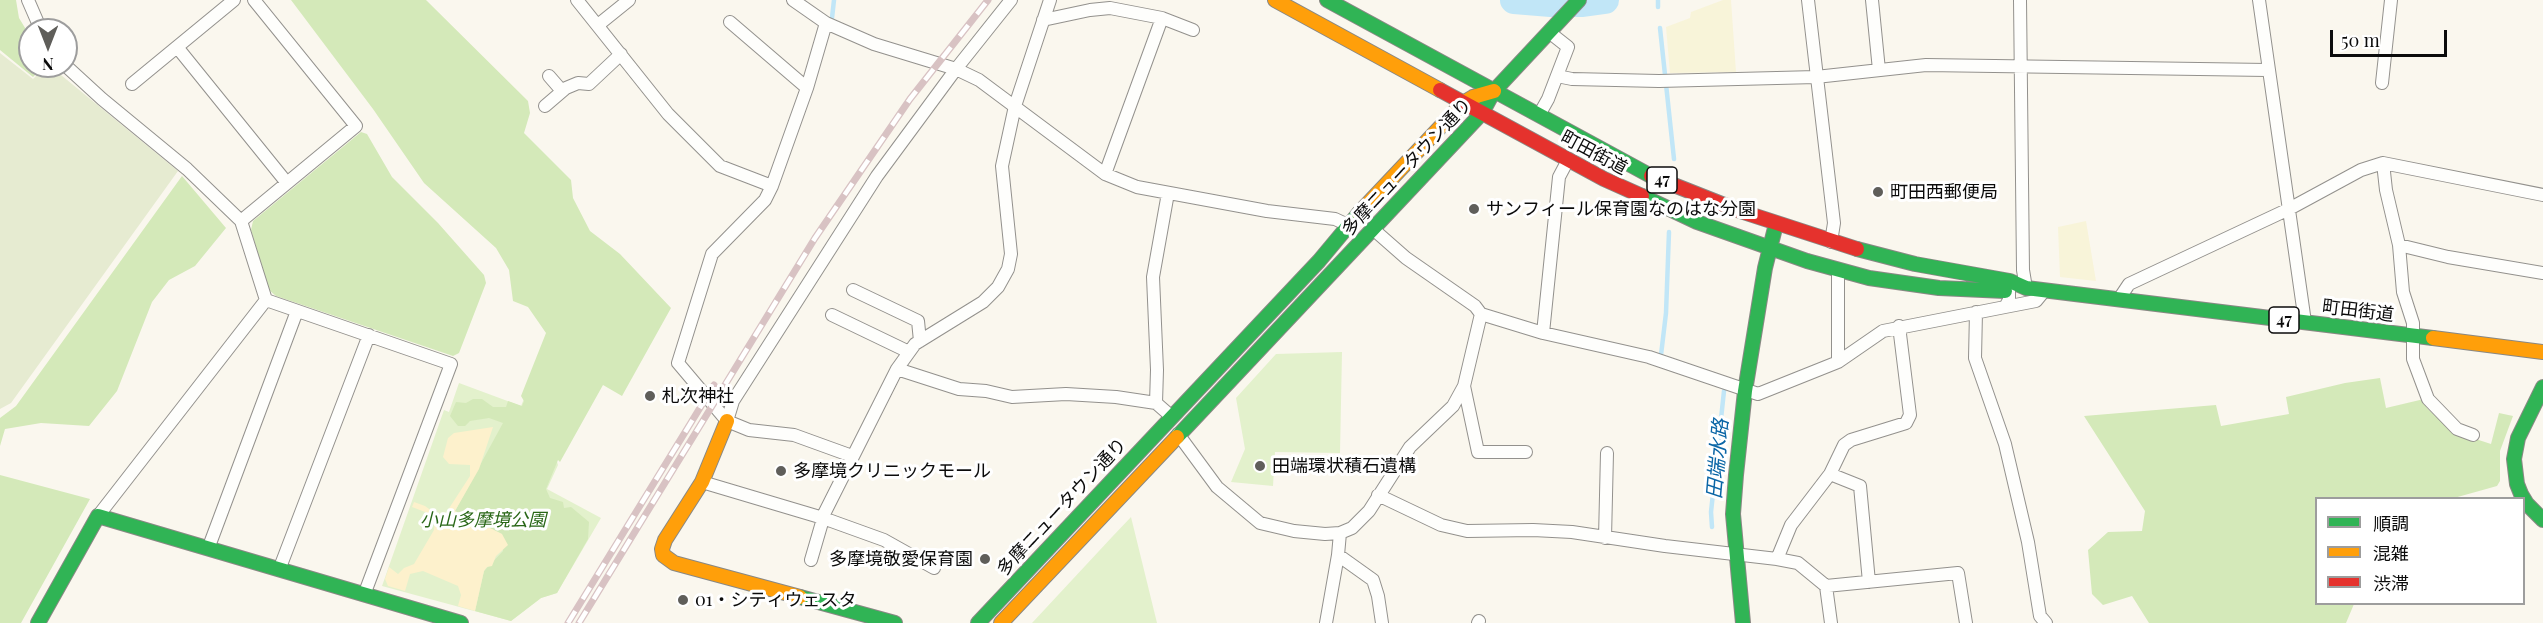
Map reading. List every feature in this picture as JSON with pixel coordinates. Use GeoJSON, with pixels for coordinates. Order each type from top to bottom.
{"type":"FeatureCollection","features":[{"type":"Feature","properties":{"kind":"main road","name":"町田街道"},"geometry":{"type":"LineString","coordinates":[[1275,0],[1568,160],[1657,205],[1770,249],[1838,270],[1904,284],[2009,291],[2026,288],[2045,290],[2543,352]]}},
{"type":"Feature","properties":{"kind":"main road","name":"町田街道"},"geometry":{"type":"LineString","coordinates":[[1327,0],[1666,183],[1831,242],[1915,264],[2010,281],[2026,288]]}},
{"type":"Feature","properties":{"kind":"main road"},"geometry":{"type":"LineString","coordinates":[[1494,91],[1579,0]]}},
{"type":"Feature","properties":{"kind":"main road","name":"多摩ニュータウン通り"},"geometry":{"type":"LineString","coordinates":[[978,623],[1319,261],[1348,225],[1463,103],[1473,97],[1494,91]]}},
{"type":"Feature","properties":{"kind":"main road","name":"多摩ニュータウン通り"},"geometry":{"type":"LineString","coordinates":[[1001,623],[1482,113],[1494,91]]}},
{"type":"Feature","properties":{"kind":"main road"},"geometry":{"type":"LineString","coordinates":[[1743,623],[1733,514],[1746,391],[1776,224]]}},
{"type":"Feature","properties":{"kind":"main road"},"geometry":{"type":"LineString","coordinates":[[2523,497],[2517,484],[2514,459],[2518,438],[2543,387]]}},
{"type":"Feature","properties":{"kind":"main road"},"geometry":{"type":"LineString","coordinates":[[727,421],[702,482],[665,540],[662,549],[667,559],[895,623]]}},
{"type":"Feature","properties":{"kind":"main road"},"geometry":{"type":"LineString","coordinates":[[2525,501],[2543,520]]}},
{"type":"Feature","properties":{"kind":"main road"},"geometry":{"type":"LineString","coordinates":[[38,623],[98,516],[461,623]]}},
{"type":"Feature","properties":{"kind":"street"},"geometry":{"type":"LineString","coordinates":[[28,0],[36,18]]}},
{"type":"Feature","properties":{"kind":"street"},"geometry":{"type":"LineString","coordinates":[[132,84],[234,0]]}},
{"type":"Feature","properties":{"kind":"street"},"geometry":{"type":"LineString","coordinates":[[241,221],[356,126],[254,0]]}},
{"type":"Feature","properties":{"kind":"street"},"geometry":{"type":"LineString","coordinates":[[577,0],[668,114],[720,166],[772,186]]}},
{"type":"Feature","properties":{"kind":"street"},"geometry":{"type":"LineString","coordinates":[[598,26],[629,0]]}},
{"type":"Feature","properties":{"kind":"street"},"geometry":{"type":"LineString","coordinates":[[793,0],[826,23],[874,44],[956,69],[979,80],[1105,174],[1137,187],[1267,211],[1335,219],[1348,225]]}},
{"type":"Feature","properties":{"kind":"street"},"geometry":{"type":"LineString","coordinates":[[727,421],[733,401],[877,176],[956,69],[1011,0]]}},
{"type":"Feature","properties":{"kind":"street"},"geometry":{"type":"LineString","coordinates":[[811,560],[823,518],[897,369],[920,341],[983,302],[998,287],[1008,269],[1011,254],[1002,166],[1015,106],[1050,0]]}},
{"type":"Feature","properties":{"kind":"street"},"geometry":{"type":"LineString","coordinates":[[1808,0],[1834,223],[1831,242]]}},
{"type":"Feature","properties":{"kind":"street"},"geometry":{"type":"LineString","coordinates":[[1872,0],[1879,70]]}},
{"type":"Feature","properties":{"kind":"street"},"geometry":{"type":"LineString","coordinates":[[2020,0],[2023,270],[2026,288]]}},
{"type":"Feature","properties":{"kind":"street"},"geometry":{"type":"LineString","coordinates":[[2259,0],[2267,70],[2305,322]]}},
{"type":"Feature","properties":{"kind":"street"},"geometry":{"type":"LineString","coordinates":[[2382,83],[2391,0]]}},
{"type":"Feature","properties":{"kind":"street"},"geometry":{"type":"LineString","coordinates":[[1043,20],[1090,10],[1110,9],[1162,18],[1193,30]]}},
{"type":"Feature","properties":{"kind":"street"},"geometry":{"type":"LineString","coordinates":[[1105,174],[1162,18]]}},
{"type":"Feature","properties":{"kind":"street"},"geometry":{"type":"LineString","coordinates":[[730,22],[807,88]]}},
{"type":"Feature","properties":{"kind":"street"},"geometry":{"type":"LineString","coordinates":[[826,23],[807,88],[772,186],[765,200],[712,254],[678,363],[727,421],[749,430],[794,435],[852,456]]}},
{"type":"Feature","properties":{"kind":"street"},"geometry":{"type":"LineString","coordinates":[[1539,116],[1568,47],[1550,31]]}},
{"type":"Feature","properties":{"kind":"street"},"geometry":{"type":"LineString","coordinates":[[177,47],[287,183]]}},
{"type":"Feature","properties":{"kind":"street"},"geometry":{"type":"LineString","coordinates":[[545,106],[562,91],[578,83],[589,84],[621,54]]}},
{"type":"Feature","properties":{"kind":"street"},"geometry":{"type":"LineString","coordinates":[[1557,76],[1572,79],[1664,81],[1816,77],[1926,65],[2267,70]]}},
{"type":"Feature","properties":{"kind":"street"},"geometry":{"type":"LineString","coordinates":[[78,76],[187,169],[241,221],[266,300]]}},
{"type":"Feature","properties":{"kind":"street"},"geometry":{"type":"LineString","coordinates":[[549,76],[562,91]]}},
{"type":"Feature","properties":{"kind":"street"},"geometry":{"type":"LineString","coordinates":[[1543,333],[1559,177],[1568,160]]}},
{"type":"Feature","properties":{"kind":"street"},"geometry":{"type":"LineString","coordinates":[[2383,163],[2386,190],[2399,245],[2403,292],[2413,323],[2413,359],[2428,399],[2457,429],[2473,435]]}},
{"type":"Feature","properties":{"kind":"street"},"geometry":{"type":"LineString","coordinates":[[2119,299],[2129,284],[2289,209],[2361,170],[2383,163],[2444,173],[2543,195]]}},
{"type":"Feature","properties":{"kind":"street"},"geometry":{"type":"LineString","coordinates":[[1156,403],[1153,277],[1168,193]]}},
{"type":"Feature","properties":{"kind":"street"},"geometry":{"type":"LineString","coordinates":[[1373,229],[1406,258],[1475,306],[1480,314],[1543,333],[1648,357],[1758,394],[1838,362],[1883,330],[2036,301],[2045,290]]}},
{"type":"Feature","properties":{"kind":"street"},"geometry":{"type":"LineString","coordinates":[[2399,245],[2448,257],[2543,273]]}},
{"type":"Feature","properties":{"kind":"street"},"geometry":{"type":"LineString","coordinates":[[1838,270],[1838,362]]}},
{"type":"Feature","properties":{"kind":"street"},"geometry":{"type":"LineString","coordinates":[[853,290],[918,321],[920,341]]}},
{"type":"Feature","properties":{"kind":"street"},"geometry":{"type":"LineString","coordinates":[[2005,307],[2009,300],[2009,291]]}},
{"type":"Feature","properties":{"kind":"street"},"geometry":{"type":"LineString","coordinates":[[266,300],[451,364],[364,595]]}},
{"type":"Feature","properties":{"kind":"street"},"geometry":{"type":"LineString","coordinates":[[98,516],[266,300]]}},
{"type":"Feature","properties":{"kind":"street"},"geometry":{"type":"LineString","coordinates":[[208,549],[297,311]]}},
{"type":"Feature","properties":{"kind":"street"},"geometry":{"type":"LineString","coordinates":[[1976,312],[1976,358],[2005,444],[2028,542],[2040,616],[2046,623]]}},
{"type":"Feature","properties":{"kind":"street"},"geometry":{"type":"LineString","coordinates":[[1178,434],[1217,487],[1260,523],[1294,531],[1340,533],[1352,528],[1369,511],[1410,447],[1453,406],[1464,386],[1480,314]]}},
{"type":"Feature","properties":{"kind":"street"},"geometry":{"type":"LineString","coordinates":[[832,315],[909,352]]}},
{"type":"Feature","properties":{"kind":"street"},"geometry":{"type":"LineString","coordinates":[[1777,559],[1791,525],[1830,474],[1844,445],[1851,440],[1906,423],[1910,415],[1899,326]]}},
{"type":"Feature","properties":{"kind":"street"},"geometry":{"type":"LineString","coordinates":[[279,570],[369,335]]}},
{"type":"Feature","properties":{"kind":"street"},"geometry":{"type":"LineString","coordinates":[[897,369],[959,390],[986,391],[1012,397],[1066,394],[1116,397],[1156,403],[1172,417]]}},
{"type":"Feature","properties":{"kind":"street"},"geometry":{"type":"LineString","coordinates":[[1464,386],[1478,452],[1526,452]]}},
{"type":"Feature","properties":{"kind":"street"},"geometry":{"type":"LineString","coordinates":[[1605,538],[1606,453]]}},
{"type":"Feature","properties":{"kind":"street"},"geometry":{"type":"LineString","coordinates":[[1830,474],[1860,486],[1869,582]]}},
{"type":"Feature","properties":{"kind":"street"},"geometry":{"type":"LineString","coordinates":[[702,482],[823,518],[884,540],[934,568]]}},
{"type":"Feature","properties":{"kind":"street"},"geometry":{"type":"LineString","coordinates":[[1378,495],[1441,525],[1467,531],[1533,530],[1735,553],[1798,563],[1826,586],[1831,623]]}},
{"type":"Feature","properties":{"kind":"street"},"geometry":{"type":"LineString","coordinates":[[1326,623],[1340,533]]}},
{"type":"Feature","properties":{"kind":"street"},"geometry":{"type":"LineString","coordinates":[[1338,555],[1373,580],[1382,623]]}},
{"type":"Feature","properties":{"kind":"street"},"geometry":{"type":"LineString","coordinates":[[1826,586],[1958,573],[1966,623]]}},
{"type":"Feature","properties":{"kind":"shaded area"},"geometry":{"type":"Polygon","coordinates":[[[1723,0],[1731,0],[1736,72],[1670,73],[1666,27],[1690,18],[1691,12],[1723,0]]]}},
{"type":"Feature","properties":{"kind":"shaded area"},"geometry":{"type":"Polygon","coordinates":[[[2086,221],[2096,281],[2060,277],[2058,227],[2086,221]]]}},
{"type":"Feature","properties":{"kind":"green space"},"geometry":{"type":"Polygon","coordinates":[[[0,0],[16,0],[19,18],[18,65],[0,50],[0,0]]]}},
{"type":"Feature","properties":{"kind":"green space"},"geometry":{"type":"Polygon","coordinates":[[[291,0],[426,0],[528,101],[530,113],[524,133],[571,180],[573,198],[590,231],[620,254],[671,308],[622,396],[603,385],[560,462],[558,460],[546,489],[550,498],[563,502],[564,508],[571,507],[589,522],[588,539],[557,593],[541,598],[511,621],[475,611],[484,571],[503,551],[502,534],[455,511],[503,423],[489,418],[470,421],[465,426],[458,426],[450,416],[456,402],[466,403],[473,399],[482,399],[493,407],[506,407],[508,401],[522,406],[524,401],[521,396],[546,333],[528,307],[513,301],[509,270],[496,248],[424,183],[373,109],[291,0]]]}},
{"type":"Feature","properties":{"kind":"green space"},"geometry":{"type":"Polygon","coordinates":[[[0,53],[18,67],[18,78],[65,78],[178,171],[11,403],[0,409],[0,53]]]}},
{"type":"Feature","properties":{"kind":"green space"},"geometry":{"type":"Polygon","coordinates":[[[361,132],[367,134],[392,177],[438,223],[484,275],[486,283],[459,353],[453,356],[276,296],[269,290],[251,230],[253,221],[361,132]]]}},
{"type":"Feature","properties":{"kind":"green space"},"geometry":{"type":"Polygon","coordinates":[[[182,176],[226,228],[195,266],[169,280],[152,302],[117,391],[89,426],[41,423],[5,429],[0,446],[0,418],[16,406],[182,176]]]}},
{"type":"Feature","properties":{"kind":"green space"},"geometry":{"type":"Polygon","coordinates":[[[1342,352],[1340,453],[1275,452],[1273,486],[1231,482],[1245,449],[1236,398],[1276,354],[1342,352]]]}},
{"type":"Feature","properties":{"kind":"green space","name":"小山多摩境公園"},"geometry":{"type":"Polygon","coordinates":[[[533,377],[558,465],[547,489],[601,518],[557,593],[541,598],[511,621],[382,586],[444,410],[449,412],[459,383],[521,406],[533,377]]]}},
{"type":"Feature","properties":{"kind":"green space"},"geometry":{"type":"Polygon","coordinates":[[[2380,378],[2386,408],[2424,399],[2427,408],[2451,431],[2491,444],[2499,413],[2513,416],[2500,451],[2500,481],[2497,486],[2458,497],[2315,497],[2315,605],[2354,605],[2346,623],[2149,623],[2132,596],[2103,605],[2092,594],[2088,550],[2108,532],[2142,531],[2145,511],[2084,416],[2216,405],[2221,426],[2289,414],[2286,397],[2345,383],[2380,378]]]}},
{"type":"Feature","properties":{"kind":"green space"},"geometry":{"type":"Polygon","coordinates":[[[0,475],[90,499],[21,623],[0,623],[0,475]]]}},
{"type":"Feature","properties":{"kind":"green space"},"geometry":{"type":"Polygon","coordinates":[[[1131,517],[1157,623],[1032,623],[1112,537],[1131,517]]]}},
{"type":"Feature","properties":{"kind":"sand"},"geometry":{"type":"Polygon","coordinates":[[[493,427],[479,469],[455,511],[502,534],[508,545],[496,556],[492,566],[487,567],[484,571],[475,611],[458,606],[461,595],[458,586],[423,571],[410,574],[405,591],[388,586],[385,579],[389,567],[398,574],[404,568],[414,564],[434,530],[435,520],[425,512],[412,507],[414,502],[425,506],[440,517],[446,513],[470,476],[470,465],[449,464],[443,457],[448,438],[454,433],[493,427]]]}},
{"type":"Feature","properties":{"kind":"waterway"},"geometry":{"type":"LineString","coordinates":[[832,18],[834,0]]}},
{"type":"Feature","properties":{"kind":"waterway"},"geometry":{"type":"LineString","coordinates":[[1514,0],[1551,3],[1605,0]]}},
{"type":"Feature","properties":{"kind":"waterway","name":"田端水路"},"geometry":{"type":"LineString","coordinates":[[1658,0],[1658,7]]}},
{"type":"Feature","properties":{"kind":"waterway","name":"田端水路"},"geometry":{"type":"LineString","coordinates":[[1660,28],[1674,159]]}},
{"type":"Feature","properties":{"kind":"waterway","name":"田端水路"},"geometry":{"type":"LineString","coordinates":[[1661,355],[1666,313],[1669,232]]}},
{"type":"Feature","properties":{"kind":"waterway","name":"田端水路"},"geometry":{"type":"LineString","coordinates":[[1712,527],[1711,512],[1724,391]]}},
{"type":"Feature","properties":{"kind":"railway"},"geometry":{"type":"LineString","coordinates":[[579,623],[815,238],[910,99],[988,0]]}},
{"type":"Feature","properties":{"kind":"railway"},"geometry":{"type":"LineString","coordinates":[[568,623],[714,385]]}},
{"type":"Feature","properties":{"kind":"traffic: fast"},"geometry":{"type":"LineString","coordinates":[[1327,0],[1651,176]]}},
{"type":"Feature","properties":{"kind":"traffic: fast"},"geometry":{"type":"LineString","coordinates":[[1177,437],[1482,113],[1494,91],[1579,0]]}},
{"type":"Feature","properties":{"kind":"traffic: fast"},"geometry":{"type":"LineString","coordinates":[[1642,196],[1697,222],[1807,261],[1869,278],[1939,288],[2005,291]]}},
{"type":"Feature","properties":{"kind":"traffic: fast"},"geometry":{"type":"LineString","coordinates":[[978,623],[1319,261],[1359,213]]}},
{"type":"Feature","properties":{"kind":"traffic: fast"},"geometry":{"type":"LineString","coordinates":[[1743,623],[1733,514],[1736,475],[1745,391],[1765,268],[1776,224]]}},
{"type":"Feature","properties":{"kind":"traffic: fast"},"geometry":{"type":"LineString","coordinates":[[1857,249],[1915,264],[2010,281],[2026,288],[2433,338]]}},
{"type":"Feature","properties":{"kind":"traffic: fast"},"geometry":{"type":"LineString","coordinates":[[2523,497],[2517,484],[2514,459],[2518,438],[2543,387]]}},
{"type":"Feature","properties":{"kind":"traffic: fast"},"geometry":{"type":"LineString","coordinates":[[2525,501],[2543,520]]}},
{"type":"Feature","properties":{"kind":"traffic: fast"},"geometry":{"type":"LineString","coordinates":[[38,623],[98,516],[461,623]]}},
{"type":"Feature","properties":{"kind":"traffic: fast"},"geometry":{"type":"LineString","coordinates":[[800,597],[895,623]]}},
{"type":"Feature","properties":{"kind":"traffic: slow"},"geometry":{"type":"LineString","coordinates":[[1275,0],[1440,90]]}},
{"type":"Feature","properties":{"kind":"traffic: slow"},"geometry":{"type":"LineString","coordinates":[[1359,213],[1463,103],[1473,97],[1494,91]]}},
{"type":"Feature","properties":{"kind":"traffic: slow"},"geometry":{"type":"LineString","coordinates":[[2433,338],[2543,352]]}},
{"type":"Feature","properties":{"kind":"traffic: slow"},"geometry":{"type":"LineString","coordinates":[[727,421],[702,482],[665,540],[663,555],[674,563],[800,597]]}},
{"type":"Feature","properties":{"kind":"traffic: slow"},"geometry":{"type":"LineString","coordinates":[[1001,623],[1177,437]]}},
{"type":"Feature","properties":{"kind":"traffic: jam"},"geometry":{"type":"LineString","coordinates":[[1440,90],[1604,179],[1642,196]]}},
{"type":"Feature","properties":{"kind":"traffic: jam"},"geometry":{"type":"LineString","coordinates":[[1651,176],[1737,210],[1857,249]]}},
{"type":"Feature","properties":{"kind":"place","name":"町田西郵便局"},"geometry":{"type":"Point","coordinates":[1878,192]}},
{"type":"Feature","properties":{"kind":"place","name":"サンフィール保育園なのはな分園"},"geometry":{"type":"Point","coordinates":[1474,209]}},
{"type":"Feature","properties":{"kind":"place","name":"札次神社"},"geometry":{"type":"Point","coordinates":[650,396]}},
{"type":"Feature","properties":{"kind":"place","name":"田端環状積石遺構"},"geometry":{"type":"Point","coordinates":[1260,466]}},
{"type":"Feature","properties":{"kind":"place","name":"多摩境クリニックモール"},"geometry":{"type":"Point","coordinates":[781,471]}},
{"type":"Feature","properties":{"kind":"place","name":"多摩境敬愛保育園"},"geometry":{"type":"Point","coordinates":[985,559]}},
{"type":"Feature","properties":{"kind":"place","name":"01・シティウェスタ"},"geometry":{"type":"Point","coordinates":[683,600]}}]}
